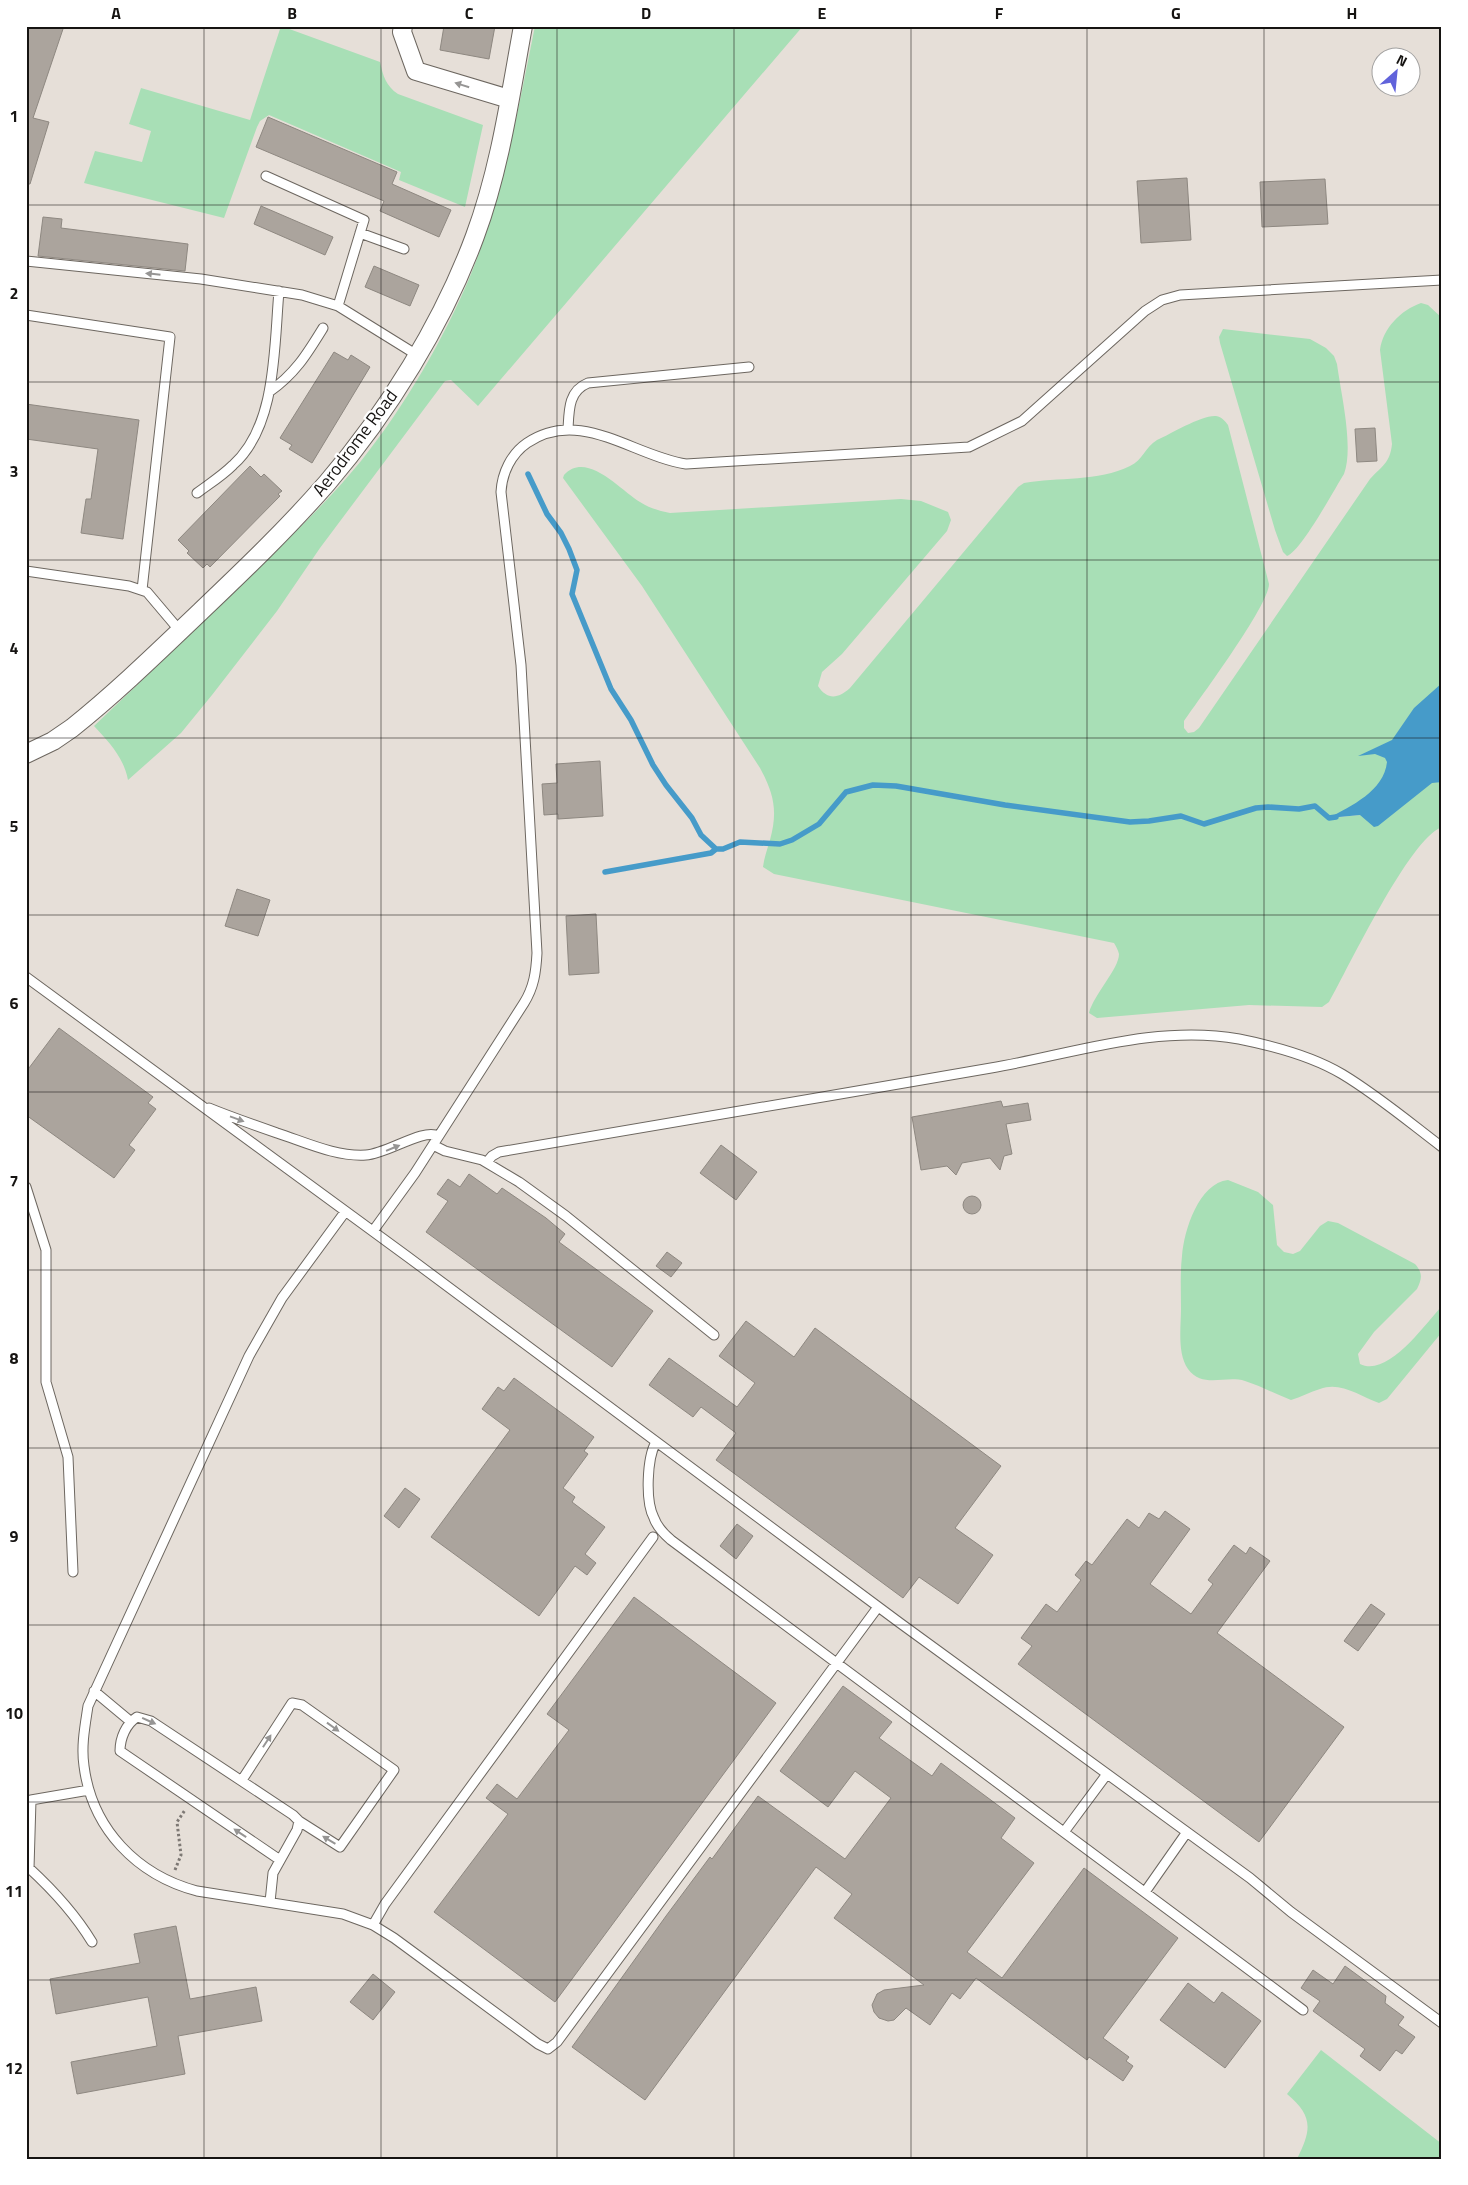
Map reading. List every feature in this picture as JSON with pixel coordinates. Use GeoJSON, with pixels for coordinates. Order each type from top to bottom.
{"type":"FeatureCollection","features":[{"type":"Feature","properties":{"kind":"street"},"geometry":{"type":"LineString","coordinates":[[403,26],[402,32],[416,71],[509,99]]}},
{"type":"Feature","properties":{"kind":"street","name":"Aerodrome Road"},"geometry":{"type":"LineString","coordinates":[[26,754],[53,741],[72,728],[180,632],[270,545],[328,482],[376,421],[417,355],[448,298],[475,236],[496,170],[523,26]]}},
{"type":"Feature","properties":{"kind":"lane"},"geometry":{"type":"LineString","coordinates":[[266,176],[364,220],[338,306]]}},
{"type":"Feature","properties":{"kind":"lane"},"geometry":{"type":"LineString","coordinates":[[360,233],[404,249]]}},
{"type":"Feature","properties":{"kind":"lane"},"geometry":{"type":"LineString","coordinates":[[26,262],[201,279],[302,295],[338,306],[417,355]]}},
{"type":"Feature","properties":{"kind":"lane"},"geometry":{"type":"LineString","coordinates":[[373,1231],[435,1141],[524,1003],[532,989],[536,974],[537,953],[521,665],[501,492],[508,466],[523,445],[543,434],[568,430],[605,435],[673,462],[686,464],[969,447],[1022,421],[1162,300],[1180,295],[1442,280]]}},
{"type":"Feature","properties":{"kind":"lane"},"geometry":{"type":"LineString","coordinates":[[197,493],[235,464],[258,432],[264,419],[269,392],[279,291]]}},
{"type":"Feature","properties":{"kind":"lane"},"geometry":{"type":"LineString","coordinates":[[26,316],[170,337],[142,590]]}},
{"type":"Feature","properties":{"kind":"lane"},"geometry":{"type":"LineString","coordinates":[[269,392],[288,379],[304,359],[323,328]]}},
{"type":"Feature","properties":{"kind":"lane"},"geometry":{"type":"LineString","coordinates":[[568,430],[570,401],[579,388],[588,383],[750,367]]}},
{"type":"Feature","properties":{"kind":"lane"},"geometry":{"type":"LineString","coordinates":[[26,571],[113,583],[142,590],[147,592],[160,605],[180,632]]}},
{"type":"Feature","properties":{"kind":"lane"},"geometry":{"type":"LineString","coordinates":[[26,977],[373,1231],[878,1607],[1187,1832],[1442,2023]]}},
{"type":"Feature","properties":{"kind":"lane"},"geometry":{"type":"LineString","coordinates":[[488,1162],[492,1156],[499,1152],[1003,1066],[1132,1040],[1188,1035],[1226,1037],[1250,1042],[1283,1050],[1332,1068],[1356,1083],[1442,1147]]}},
{"type":"Feature","properties":{"kind":"lane"},"geometry":{"type":"LineString","coordinates":[[192,1100],[244,1121],[344,1154],[372,1155],[395,1148],[427,1133],[445,1151],[488,1162],[520,1182],[566,1216],[714,1335]]}},
{"type":"Feature","properties":{"kind":"lane"},"geometry":{"type":"LineString","coordinates":[[26,1187],[46,1250],[46,1382],[68,1457],[73,1572]]}},
{"type":"Feature","properties":{"kind":"lane"},"geometry":{"type":"LineString","coordinates":[[345,1212],[278,1303],[249,1356],[88,1706],[83,1738],[84,1766],[89,1790],[101,1820],[114,1839],[128,1855],[146,1869],[170,1882],[197,1891],[343,1914],[373,1924],[538,2044],[548,2049],[553,2046],[878,1607]]}},
{"type":"Feature","properties":{"kind":"lane"},"geometry":{"type":"LineString","coordinates":[[656,1442],[650,1459],[650,1505],[653,1517],[664,1534],[1303,2010]]}},
{"type":"Feature","properties":{"kind":"lane"},"geometry":{"type":"LineString","coordinates":[[373,1924],[385,1904],[653,1536]]}},
{"type":"Feature","properties":{"kind":"lane"},"geometry":{"type":"LineString","coordinates":[[94,1691],[130,1721]]}},
{"type":"Feature","properties":{"kind":"lane"},"geometry":{"type":"LineString","coordinates":[[242,1780],[292,1703],[302,1705],[394,1770],[340,1847],[299,1822],[294,1815],[151,1721],[137,1717],[130,1721],[123,1734],[120,1751],[280,1860]]}},
{"type":"Feature","properties":{"kind":"lane"},"geometry":{"type":"LineString","coordinates":[[1064,1832],[1107,1774]]}},
{"type":"Feature","properties":{"kind":"lane"},"geometry":{"type":"LineString","coordinates":[[89,1790],[31,1800],[29,1868],[80,1922],[92,1942]]}},
{"type":"Feature","properties":{"kind":"lane"},"geometry":{"type":"LineString","coordinates":[[270,1902],[273,1873],[297,1830],[299,1822]]}},
{"type":"Feature","properties":{"kind":"lane"},"geometry":{"type":"LineString","coordinates":[[1145,1892],[1187,1832]]}},
{"type":"Feature","properties":{"kind":"path"},"geometry":{"type":"LineString","coordinates":[[170,1882],[181,1855],[177,1822],[192,1800]]}},
{"type":"Feature","properties":{"kind":"green space"},"geometry":{"type":"Polygon","coordinates":[[[281,26],[380,62],[386,80],[398,94],[483,125],[465,207],[399,180],[401,172],[269,115],[260,121],[257,127],[224,218],[84,183],[95,151],[142,162],[151,131],[129,124],[141,88],[250,120],[281,26]]]}},
{"type":"Feature","properties":{"kind":"green space"},"geometry":{"type":"Polygon","coordinates":[[[535,26],[803,26],[478,406],[451,380],[445,381],[320,548],[277,611],[212,695],[181,733],[128,780],[119,757],[94,726],[273,554],[333,493],[361,461],[393,418],[449,323],[471,274],[501,183],[535,26]]]}},
{"type":"Feature","properties":{"kind":"green space"},"geometry":{"type":"Polygon","coordinates":[[[1421,303],[1428,305],[1442,318],[1442,752],[1385,796],[1330,818],[1360,815],[1442,763],[1442,827],[1428,837],[1413,854],[1397,878],[1329,1002],[1322,1007],[1249,1005],[1097,1018],[1089,1013],[1118,960],[1119,954],[1114,943],[774,874],[763,867],[774,820],[774,811],[769,786],[760,768],[642,586],[563,478],[564,475],[573,469],[583,467],[593,470],[604,475],[643,504],[670,513],[901,499],[921,501],[948,512],[951,520],[947,531],[842,654],[822,672],[818,686],[821,691],[829,696],[837,696],[850,688],[1018,487],[1024,483],[1091,477],[1118,471],[1134,463],[1157,440],[1202,418],[1216,416],[1223,419],[1228,425],[1269,584],[1266,595],[1246,631],[1184,721],[1184,728],[1188,733],[1194,732],[1199,728],[1370,479],[1387,460],[1392,444],[1380,350],[1385,334],[1394,321],[1407,310],[1421,303]]]}},
{"type":"Feature","properties":{"kind":"green space"},"geometry":{"type":"Polygon","coordinates":[[[1223,329],[1310,339],[1326,348],[1334,356],[1337,364],[1344,405],[1348,450],[1347,463],[1344,474],[1309,532],[1293,552],[1287,556],[1283,552],[1275,530],[1220,343],[1219,337],[1223,329]]]}},
{"type":"Feature","properties":{"kind":"green space"},"geometry":{"type":"Polygon","coordinates":[[[1228,1180],[1258,1192],[1273,1205],[1277,1245],[1284,1252],[1293,1254],[1300,1251],[1320,1226],[1328,1221],[1338,1223],[1418,1267],[1421,1276],[1417,1289],[1374,1332],[1358,1354],[1360,1364],[1371,1366],[1394,1357],[1416,1336],[1442,1306],[1442,1332],[1387,1399],[1379,1403],[1350,1390],[1327,1387],[1291,1400],[1245,1381],[1207,1380],[1200,1378],[1188,1369],[1182,1355],[1180,1340],[1183,1245],[1190,1221],[1201,1199],[1209,1189],[1218,1183],[1228,1180]]]}},
{"type":"Feature","properties":{"kind":"green space"},"geometry":{"type":"Polygon","coordinates":[[[1321,2050],[1442,2144],[1442,2159],[1297,2159],[1307,2131],[1306,2116],[1296,2102],[1287,2094],[1321,2050]]]}},
{"type":"Feature","properties":{"kind":"water"},"geometry":{"type":"Polygon","coordinates":[[[1442,683],[1442,782],[1432,783],[1378,826],[1374,827],[1360,815],[1329,818],[1365,796],[1380,781],[1385,772],[1387,762],[1385,758],[1375,754],[1358,756],[1392,740],[1414,708],[1442,683]]]}},
{"type":"Feature","properties":{"kind":"building"},"geometry":{"type":"Polygon","coordinates":[[[26,26],[64,26],[33,118],[49,122],[30,184],[26,184],[26,26]]]}},
{"type":"Feature","properties":{"kind":"building"},"geometry":{"type":"Polygon","coordinates":[[[444,26],[495,26],[489,59],[440,50],[444,26]]]}},
{"type":"Feature","properties":{"kind":"building"},"geometry":{"type":"Polygon","coordinates":[[[268,117],[397,172],[392,184],[451,210],[439,237],[380,211],[384,201],[256,147],[268,117]]]}},
{"type":"Feature","properties":{"kind":"building"},"geometry":{"type":"Polygon","coordinates":[[[1187,178],[1191,240],[1141,243],[1137,181],[1187,178]]]}},
{"type":"Feature","properties":{"kind":"building"},"geometry":{"type":"Polygon","coordinates":[[[1325,179],[1328,224],[1262,227],[1260,182],[1325,179]]]}},
{"type":"Feature","properties":{"kind":"building"},"geometry":{"type":"Polygon","coordinates":[[[261,206],[333,237],[325,255],[254,224],[261,206]]]}},
{"type":"Feature","properties":{"kind":"building"},"geometry":{"type":"Polygon","coordinates":[[[43,217],[62,219],[61,228],[188,244],[185,271],[38,256],[43,217]]]}},
{"type":"Feature","properties":{"kind":"building"},"geometry":{"type":"Polygon","coordinates":[[[374,266],[419,285],[410,306],[365,287],[374,266]]]}},
{"type":"Feature","properties":{"kind":"building"},"geometry":{"type":"Polygon","coordinates":[[[334,352],[348,360],[351,355],[370,367],[312,463],[289,449],[292,445],[280,438],[334,352]]]}},
{"type":"Feature","properties":{"kind":"building"},"geometry":{"type":"Polygon","coordinates":[[[26,404],[139,420],[123,539],[81,533],[86,499],[91,499],[98,449],[26,439],[26,404]]]}},
{"type":"Feature","properties":{"kind":"building"},"geometry":{"type":"Polygon","coordinates":[[[1375,428],[1377,461],[1357,462],[1355,429],[1375,428]]]}},
{"type":"Feature","properties":{"kind":"building"},"geometry":{"type":"Polygon","coordinates":[[[250,466],[261,477],[264,474],[282,491],[278,494],[280,496],[210,567],[207,564],[203,568],[187,553],[189,551],[178,540],[250,466]]]}},
{"type":"Feature","properties":{"kind":"building"},"geometry":{"type":"Polygon","coordinates":[[[600,761],[603,816],[558,819],[558,814],[544,815],[542,784],[557,783],[556,764],[600,761]]]}},
{"type":"Feature","properties":{"kind":"building"},"geometry":{"type":"Polygon","coordinates":[[[237,889],[270,900],[258,936],[225,926],[237,889]]]}},
{"type":"Feature","properties":{"kind":"building"},"geometry":{"type":"Polygon","coordinates":[[[596,914],[599,973],[569,975],[566,916],[596,914]]]}},
{"type":"Feature","properties":{"kind":"building"},"geometry":{"type":"Polygon","coordinates":[[[59,1028],[153,1097],[148,1103],[156,1109],[129,1145],[135,1150],[114,1178],[26,1115],[26,1072],[59,1028]]]}},
{"type":"Feature","properties":{"kind":"building"},"geometry":{"type":"Polygon","coordinates":[[[1001,1101],[1003,1107],[1028,1103],[1031,1120],[1006,1124],[1012,1154],[1004,1156],[1000,1170],[990,1158],[962,1163],[956,1175],[947,1166],[921,1170],[912,1117],[1001,1101]]]}},
{"type":"Feature","properties":{"kind":"building"},"geometry":{"type":"Polygon","coordinates":[[[721,1145],[757,1172],[736,1200],[700,1173],[721,1145]]]}},
{"type":"Feature","properties":{"kind":"building"},"geometry":{"type":"Polygon","coordinates":[[[469,1174],[497,1194],[502,1188],[546,1218],[565,1234],[559,1242],[653,1311],[612,1367],[426,1232],[448,1201],[437,1194],[448,1179],[460,1187],[469,1174]]]}},
{"type":"Feature","properties":{"kind":"building"},"geometry":{"type":"Polygon","coordinates":[[[972,1196],[978,1199],[981,1205],[978,1211],[972,1214],[966,1211],[963,1205],[966,1199],[972,1196]]]}},
{"type":"Feature","properties":{"kind":"building"},"geometry":{"type":"Polygon","coordinates":[[[667,1252],[682,1263],[671,1277],[656,1266],[667,1252]]]}},
{"type":"Feature","properties":{"kind":"building"},"geometry":{"type":"Polygon","coordinates":[[[746,1321],[794,1357],[815,1328],[1001,1466],[955,1528],[993,1555],[958,1604],[919,1577],[903,1598],[716,1460],[736,1433],[701,1407],[693,1417],[649,1385],[669,1358],[737,1407],[755,1383],[719,1356],[746,1321]]]}},
{"type":"Feature","properties":{"kind":"building"},"geometry":{"type":"Polygon","coordinates":[[[514,1378],[594,1437],[584,1451],[588,1454],[563,1488],[575,1497],[572,1502],[605,1527],[585,1554],[596,1563],[587,1575],[575,1566],[539,1616],[431,1537],[510,1430],[482,1409],[498,1387],[504,1391],[514,1378]]]}},
{"type":"Feature","properties":{"kind":"building"},"geometry":{"type":"Polygon","coordinates":[[[405,1488],[420,1499],[399,1528],[384,1516],[405,1488]]]}},
{"type":"Feature","properties":{"kind":"building"},"geometry":{"type":"Polygon","coordinates":[[[1165,1511],[1190,1529],[1150,1584],[1191,1614],[1213,1584],[1208,1580],[1234,1545],[1246,1554],[1250,1547],[1270,1561],[1217,1633],[1344,1727],[1259,1842],[1018,1664],[1032,1646],[1021,1638],[1046,1604],[1057,1612],[1081,1580],[1075,1575],[1086,1561],[1092,1565],[1127,1519],[1139,1528],[1149,1513],[1159,1519],[1165,1511]]]}},
{"type":"Feature","properties":{"kind":"building"},"geometry":{"type":"Polygon","coordinates":[[[737,1524],[753,1536],[736,1559],[720,1546],[737,1524]]]}},
{"type":"Feature","properties":{"kind":"building"},"geometry":{"type":"Polygon","coordinates":[[[634,1597],[776,1703],[555,2002],[434,1912],[508,1814],[486,1798],[497,1784],[517,1799],[569,1730],[547,1714],[634,1597]]]}},
{"type":"Feature","properties":{"kind":"building"},"geometry":{"type":"Polygon","coordinates":[[[1371,1604],[1385,1614],[1358,1651],[1344,1641],[1371,1604]]]}},
{"type":"Feature","properties":{"kind":"building"},"geometry":{"type":"Polygon","coordinates":[[[843,1686],[892,1722],[879,1738],[932,1776],[941,1763],[1015,1818],[1001,1838],[1034,1863],[967,1952],[1002,1978],[1084,1868],[1178,1938],[1103,2038],[1129,2057],[1126,2061],[1133,2066],[1123,2081],[1089,2057],[1087,2060],[976,1978],[960,1999],[952,1993],[930,2025],[906,2008],[894,2020],[888,2021],[879,2018],[874,2012],[872,2005],[877,1994],[884,1990],[924,1985],[834,1918],[852,1894],[816,1867],[645,2100],[572,2047],[666,1916],[710,1857],[712,1859],[758,1796],[845,1859],[891,1798],[855,1771],[828,1807],[780,1771],[843,1686]]]}},
{"type":"Feature","properties":{"kind":"building"},"geometry":{"type":"Polygon","coordinates":[[[176,1926],[190,1999],[256,1987],[262,2021],[178,2036],[185,2074],[77,2094],[71,2062],[157,2046],[148,1997],[56,2014],[50,1979],[140,1963],[134,1934],[176,1926]]]}},
{"type":"Feature","properties":{"kind":"building"},"geometry":{"type":"Polygon","coordinates":[[[1345,1966],[1386,1996],[1385,2003],[1404,2017],[1398,2025],[1415,2037],[1402,2054],[1396,2050],[1380,2071],[1360,2056],[1365,2049],[1313,2011],[1320,2001],[1301,1988],[1313,1970],[1333,1984],[1345,1966]]]}},
{"type":"Feature","properties":{"kind":"building"},"geometry":{"type":"Polygon","coordinates":[[[373,1974],[395,1992],[373,2020],[350,2002],[373,1974]]]}},
{"type":"Feature","properties":{"kind":"building"},"geometry":{"type":"Polygon","coordinates":[[[1188,1983],[1214,2003],[1222,1992],[1261,2021],[1225,2068],[1160,2020],[1188,1983]]]}},
{"type":"Feature","properties":{"kind":"waterway"},"geometry":{"type":"LineString","coordinates":[[528,474],[547,514],[561,533],[569,549],[577,570],[572,594],[611,689],[631,720],[653,765],[666,785],[692,818],[701,835],[716,849]]}},
{"type":"Feature","properties":{"kind":"waterway"},"geometry":{"type":"LineString","coordinates":[[605,872],[711,853],[716,849],[723,849],[740,842],[780,844],[792,840],[819,824],[846,792],[873,785],[896,786],[1005,805],[1130,822],[1181,816],[1204,824],[1256,808],[1268,807],[1299,809],[1315,806],[1329,818],[1336,817]]}}]}
